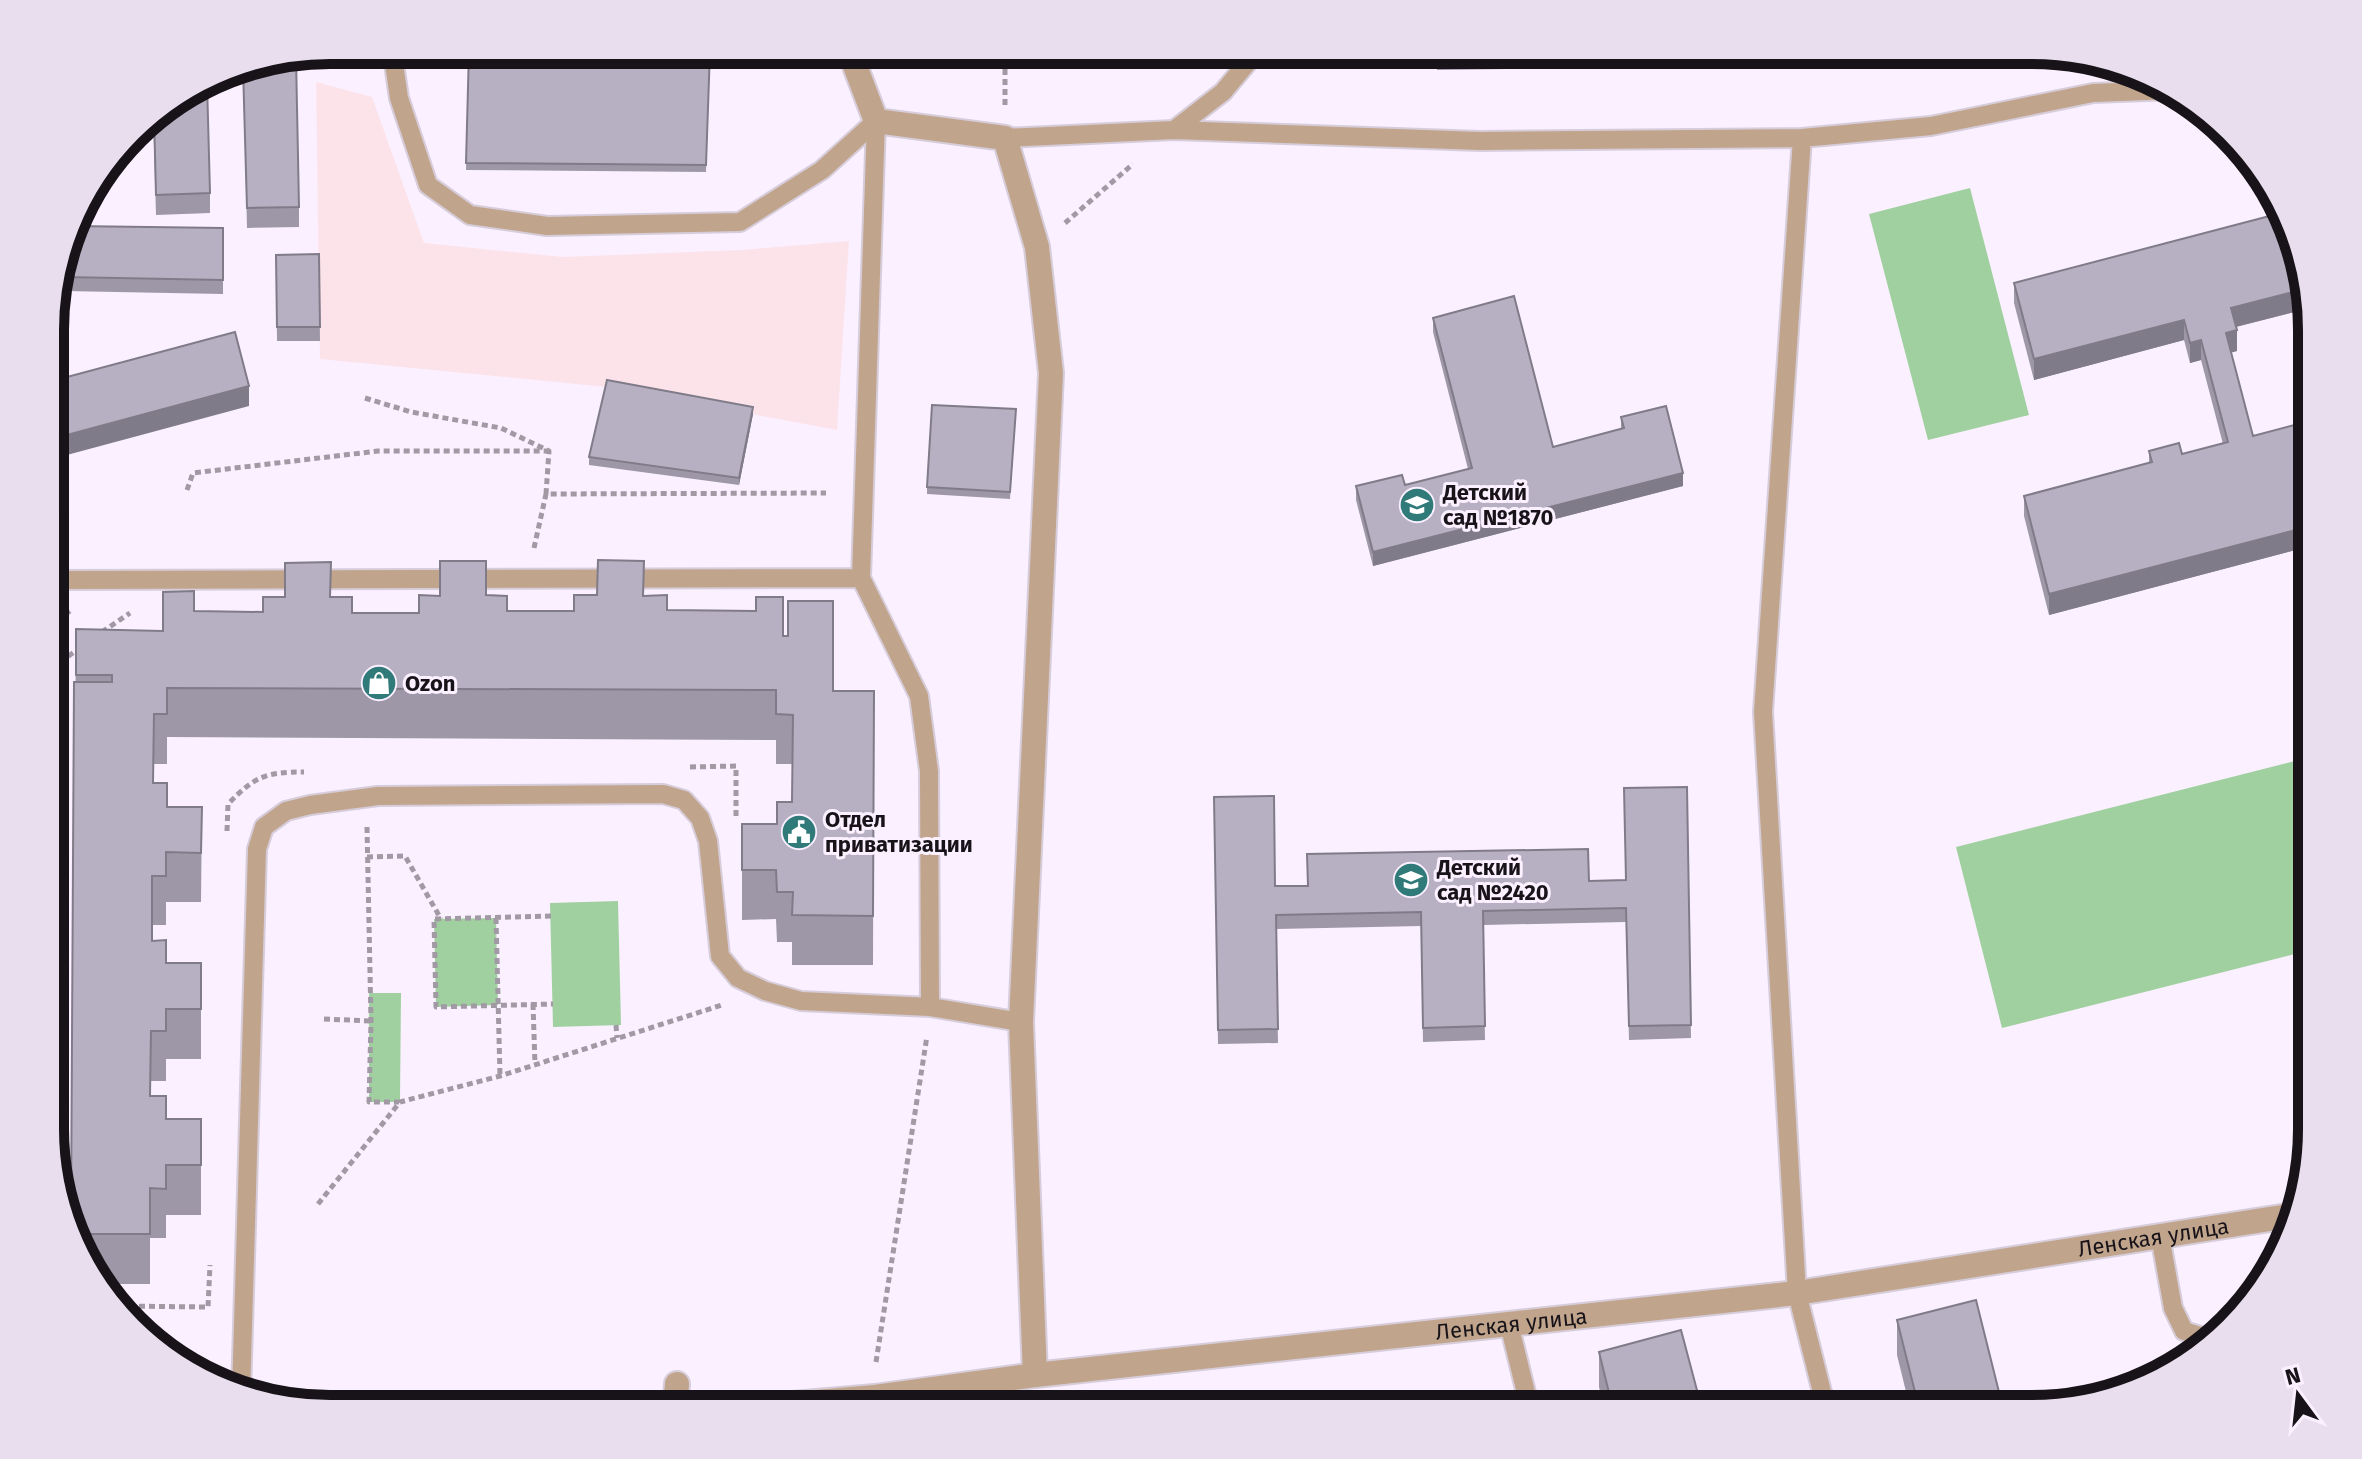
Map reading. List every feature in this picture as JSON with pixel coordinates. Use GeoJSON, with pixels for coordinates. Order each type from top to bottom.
{"type":"FeatureCollection","features":[{"type":"Feature","properties":{"kind":"street"},"geometry":{"type":"LineString","coordinates":[[854,64],[876,121],[1005,138],[1037,247],[1051,373],[1021,1022],[1035,1375]]}},
{"type":"Feature","properties":{"kind":"street","name":"Ленская улица"},"geometry":{"type":"LineString","coordinates":[[945,1395],[1035,1375],[1797,1293],[2283,1217]]}},
{"type":"Feature","properties":{"kind":"street"},"geometry":{"type":"LineString","coordinates":[[676,1395],[677,1384]]}},
{"type":"Feature","properties":{"kind":"lane"},"geometry":{"type":"LineString","coordinates":[[394,64],[399,98],[428,185],[470,215],[547,226],[740,222],[822,170],[876,121]]}},
{"type":"Feature","properties":{"kind":"lane"},"geometry":{"type":"LineString","coordinates":[[1174,130],[1223,92],[1246,64]]}},
{"type":"Feature","properties":{"kind":"lane"},"geometry":{"type":"LineString","coordinates":[[1005,138],[1174,130],[1480,141],[1802,138],[1931,126],[2093,93],[2150,91]]}},
{"type":"Feature","properties":{"kind":"lane"},"geometry":{"type":"LineString","coordinates":[[876,121],[861,578],[919,696],[929,771],[930,1007]]}},
{"type":"Feature","properties":{"kind":"lane"},"geometry":{"type":"LineString","coordinates":[[1802,138],[1763,712],[1797,1293],[1823,1394]]}},
{"type":"Feature","properties":{"kind":"lane"},"geometry":{"type":"LineString","coordinates":[[64,580],[861,578]]}},
{"type":"Feature","properties":{"kind":"lane"},"geometry":{"type":"LineString","coordinates":[[241,1380],[257,849],[264,827],[286,811],[378,796],[663,794],[684,800],[700,818],[708,841],[720,956],[738,978],[765,991],[801,1001],[930,1007],[1021,1022]]}},
{"type":"Feature","properties":{"kind":"lane"},"geometry":{"type":"LineString","coordinates":[[2160,1236],[2173,1308],[2184,1331],[2199,1335]]}},
{"type":"Feature","properties":{"kind":"lane"},"geometry":{"type":"LineString","coordinates":[[1509,1324],[1526,1394]]}},
{"type":"Feature","properties":{"kind":"path"},"geometry":{"type":"LineString","coordinates":[[1005,64],[1005,138]]}},
{"type":"Feature","properties":{"kind":"path"},"geometry":{"type":"LineString","coordinates":[[1037,247],[1174,130]]}},
{"type":"Feature","properties":{"kind":"path"},"geometry":{"type":"LineString","coordinates":[[365,398],[411,412],[501,428],[549,451]]}},
{"type":"Feature","properties":{"kind":"path"},"geometry":{"type":"LineString","coordinates":[[187,490],[193,473],[378,451],[549,451]]}},
{"type":"Feature","properties":{"kind":"path"},"geometry":{"type":"LineString","coordinates":[[533,553],[546,494],[549,451]]}},
{"type":"Feature","properties":{"kind":"path"},"geometry":{"type":"LineString","coordinates":[[546,494],[826,493]]}},
{"type":"Feature","properties":{"kind":"path"},"geometry":{"type":"LineString","coordinates":[[100,634],[134,611]]}},
{"type":"Feature","properties":{"kind":"path"},"geometry":{"type":"LineString","coordinates":[[64,659],[88,642]]}},
{"type":"Feature","properties":{"kind":"path"},"geometry":{"type":"LineString","coordinates":[[688,767],[736,766],[736,826]]}},
{"type":"Feature","properties":{"kind":"path"},"geometry":{"type":"LineString","coordinates":[[227,835],[228,804],[247,784],[277,772],[309,771]]}},
{"type":"Feature","properties":{"kind":"path"},"geometry":{"type":"LineString","coordinates":[[368,817],[369,1102],[400,1102],[500,1076],[765,991]]}},
{"type":"Feature","properties":{"kind":"path"},"geometry":{"type":"LineString","coordinates":[[367,857],[405,856],[441,919]]}},
{"type":"Feature","properties":{"kind":"path"},"geometry":{"type":"LineString","coordinates":[[551,916],[434,919],[436,1007],[553,1004]]}},
{"type":"Feature","properties":{"kind":"path"},"geometry":{"type":"LineString","coordinates":[[496,918],[500,1076]]}},
{"type":"Feature","properties":{"kind":"path"},"geometry":{"type":"LineString","coordinates":[[533,1004],[535,1064]]}},
{"type":"Feature","properties":{"kind":"path"},"geometry":{"type":"LineString","coordinates":[[875,1395],[873,1380],[930,1007]]}},
{"type":"Feature","properties":{"kind":"path"},"geometry":{"type":"LineString","coordinates":[[324,1019],[371,1021]]}},
{"type":"Feature","properties":{"kind":"path"},"geometry":{"type":"LineString","coordinates":[[616,1025],[617,1038]]}},
{"type":"Feature","properties":{"kind":"path"},"geometry":{"type":"LineString","coordinates":[[318,1204],[400,1102]]}},
{"type":"Feature","properties":{"kind":"path"},"geometry":{"type":"LineString","coordinates":[[132,1306],[208,1307],[210,1260]]}},
{"type":"Feature","properties":{"kind":"shaded area"},"geometry":{"type":"Polygon","coordinates":[[[316,82],[372,97],[424,243],[563,257],[741,250],[849,241],[837,430],[607,387],[320,359],[316,82]]]}},
{"type":"Feature","properties":{"kind":"green space"},"geometry":{"type":"Polygon","coordinates":[[[1970,188],[2029,415],[1928,440],[1869,214],[1970,188]]]}},
{"type":"Feature","properties":{"kind":"green space"},"geometry":{"type":"Polygon","coordinates":[[[2297,761],[2297,954],[2002,1028],[1956,847],[2297,761]]]}},
{"type":"Feature","properties":{"kind":"green space"},"geometry":{"type":"Polygon","coordinates":[[[618,901],[621,1025],[553,1027],[550,903],[618,901]]]}},
{"type":"Feature","properties":{"kind":"green space"},"geometry":{"type":"Polygon","coordinates":[[[496,918],[498,1005],[436,1007],[434,919],[496,918]]]}},
{"type":"Feature","properties":{"kind":"green space"},"geometry":{"type":"Polygon","coordinates":[[[369,993],[401,993],[400,1102],[369,1102],[369,993]]]}},
{"type":"Feature","properties":{"kind":"building"},"geometry":{"type":"Polygon","coordinates":[[[469,64],[710,64],[706,165],[466,163],[469,64]]]}},
{"type":"Feature","properties":{"kind":"building"},"geometry":{"type":"Polygon","coordinates":[[[296,66],[299,207],[247,208],[243,79],[296,66]]]}},
{"type":"Feature","properties":{"kind":"building"},"geometry":{"type":"Polygon","coordinates":[[[207,94],[210,193],[156,195],[154,131],[207,94]]]}},
{"type":"Feature","properties":{"kind":"building"},"geometry":{"type":"Polygon","coordinates":[[[2272,215],[2284,245],[2295,291],[2231,308],[2237,330],[2226,333],[2253,436],[2297,424],[2297,530],[2049,594],[2024,496],[2152,462],[2149,451],[2179,443],[2182,454],[2228,442],[2201,340],[2190,343],[2184,320],[2034,359],[2014,283],[2272,215]]]}},
{"type":"Feature","properties":{"kind":"building"},"geometry":{"type":"Polygon","coordinates":[[[85,226],[223,228],[223,280],[69,277],[85,226]]]}},
{"type":"Feature","properties":{"kind":"building"},"geometry":{"type":"Polygon","coordinates":[[[319,254],[320,327],[277,327],[276,255],[319,254]]]}},
{"type":"Feature","properties":{"kind":"building"},"geometry":{"type":"Polygon","coordinates":[[[1514,296],[1553,447],[1624,428],[1621,417],[1666,406],[1683,473],[1373,552],[1356,486],[1402,475],[1405,485],[1472,468],[1433,318],[1514,296]]]}},
{"type":"Feature","properties":{"kind":"building"},"geometry":{"type":"Polygon","coordinates":[[[235,332],[249,386],[64,436],[64,378],[235,332]]]}},
{"type":"Feature","properties":{"kind":"building"},"geometry":{"type":"Polygon","coordinates":[[[607,380],[753,407],[739,478],[589,457],[607,380]]]}},
{"type":"Feature","properties":{"kind":"building"},"geometry":{"type":"Polygon","coordinates":[[[932,405],[1016,409],[1010,492],[927,487],[932,405]]]}},
{"type":"Feature","properties":{"kind":"building"},"geometry":{"type":"Polygon","coordinates":[[[598,560],[644,561],[643,596],[667,595],[667,610],[756,611],[756,597],[783,597],[783,636],[788,636],[788,601],[833,601],[833,691],[874,691],[873,916],[792,915],[793,892],[777,892],[776,870],[742,870],[742,824],[777,824],[777,802],[792,802],[793,715],[776,714],[776,690],[167,688],[167,714],[154,714],[153,783],[167,783],[167,807],[202,807],[201,853],[166,852],[166,876],[152,876],[152,941],[166,940],[166,963],[201,963],[201,1009],[166,1009],[166,1031],[151,1031],[150,1096],[166,1096],[166,1119],[201,1119],[201,1165],[166,1165],[166,1189],[150,1188],[150,1234],[86,1234],[71,1189],[74,682],[112,682],[112,675],[76,675],[76,629],[163,631],[163,592],[194,591],[194,611],[263,612],[263,597],[285,597],[285,563],[331,562],[330,597],[352,597],[352,613],[419,613],[419,595],[440,596],[440,561],[486,561],[486,595],[507,596],[507,611],[574,611],[574,595],[597,595],[598,560]]]}},
{"type":"Feature","properties":{"kind":"building"},"geometry":{"type":"Polygon","coordinates":[[[1687,787],[1691,1025],[1629,1026],[1626,908],[1483,911],[1485,1026],[1423,1028],[1421,912],[1276,915],[1278,1029],[1218,1030],[1214,797],[1274,796],[1275,886],[1308,886],[1307,854],[1588,849],[1589,881],[1626,880],[1624,788],[1687,787]]]}},
{"type":"Feature","properties":{"kind":"building"},"geometry":{"type":"Polygon","coordinates":[[[1976,1300],[2000,1394],[1916,1394],[1897,1320],[1976,1300]]]}},
{"type":"Feature","properties":{"kind":"building"},"geometry":{"type":"Polygon","coordinates":[[[1681,1330],[1698,1394],[1609,1394],[1599,1352],[1681,1330]]]}},
{"type":"Feature","properties":{"kind":"place","name":"Детский сад №1870"},"geometry":{"type":"Point","coordinates":[1417,505]}},
{"type":"Feature","properties":{"kind":"place","name":"Ozon"},"geometry":{"type":"Point","coordinates":[379,683]}},
{"type":"Feature","properties":{"kind":"place","name":"Отдел приватизации"},"geometry":{"type":"Point","coordinates":[799,832]}},
{"type":"Feature","properties":{"kind":"place","name":"Детский сад №2420"},"geometry":{"type":"Point","coordinates":[1411,880]}}]}
